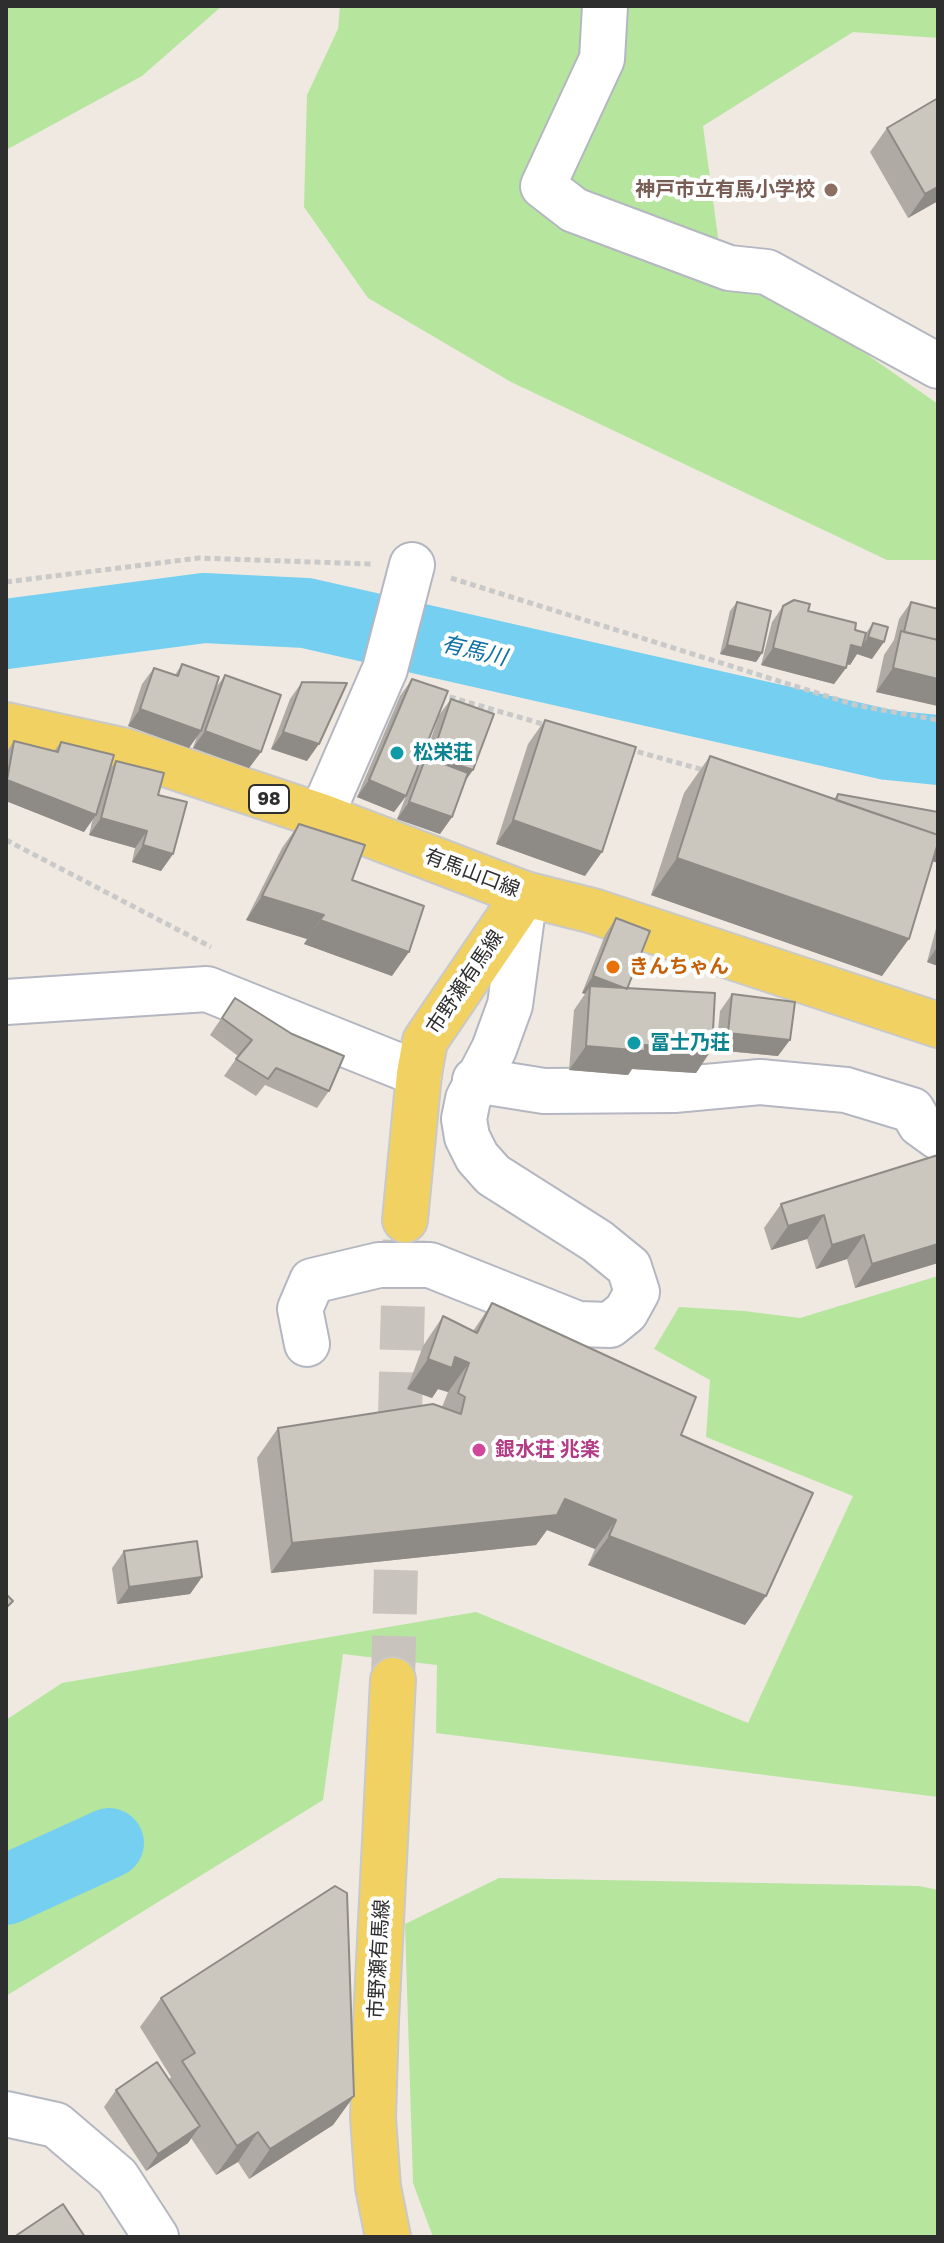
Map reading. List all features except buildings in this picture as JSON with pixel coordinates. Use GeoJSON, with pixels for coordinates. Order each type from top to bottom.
{"type":"FeatureCollection","features":[{"type":"Feature","properties":{"kind":"main road","name":"有馬山口線"},"geometry":{"type":"LineString","coordinates":[[6,725],[126,751],[321,816],[525,894],[593,911],[938,1025]]}},
{"type":"Feature","properties":{"kind":"main road","name":"市野瀬有馬線"},"geometry":{"type":"LineString","coordinates":[[405,1220],[425,1041],[525,894]]}},
{"type":"Feature","properties":{"kind":"main road","name":"市野瀬有馬線"},"geometry":{"type":"LineString","coordinates":[[388,2237],[378,2187],[373,2118],[393,1680]]}},
{"type":"Feature","properties":{"kind":"street"},"geometry":{"type":"LineString","coordinates":[[605,6],[602,59],[543,186],[574,210],[729,268],[767,272],[938,366]]}},
{"type":"Feature","properties":{"kind":"street"},"geometry":{"type":"LineString","coordinates":[[321,816],[383,673],[410,571]]}},
{"type":"Feature","properties":{"kind":"street"},"geometry":{"type":"LineString","coordinates":[[307,1344],[300,1309],[312,1281],[379,1265],[430,1265],[578,1324],[610,1325],[626,1312],[637,1292],[629,1267],[597,1241],[493,1175],[477,1157],[467,1137],[464,1119],[468,1099],[475,1080],[494,1049],[510,1005],[525,894]]}},
{"type":"Feature","properties":{"kind":"street"},"geometry":{"type":"LineString","coordinates":[[6,1002],[207,989],[419,1074]]}},
{"type":"Feature","properties":{"kind":"street"},"geometry":{"type":"LineString","coordinates":[[475,1080],[544,1091],[674,1090],[760,1082],[846,1090],[929,1116]]}},
{"type":"Feature","properties":{"kind":"street"},"geometry":{"type":"LineString","coordinates":[[6,2114],[56,2125],[117,2177],[156,2237]]}},
{"type":"Feature","properties":{"kind":"path"},"geometry":{"type":"LineString","coordinates":[[6,582],[199,558],[410,571],[855,705],[938,720]]}},
{"type":"Feature","properties":{"kind":"path"},"geometry":{"type":"LineString","coordinates":[[383,673],[548,725]]}},
{"type":"Feature","properties":{"kind":"path"},"geometry":{"type":"LineString","coordinates":[[624,747],[715,774]]}},
{"type":"Feature","properties":{"kind":"green space"},"geometry":{"type":"Polygon","coordinates":[[[6,6],[222,6],[142,76],[6,150],[6,6]]]}},
{"type":"Feature","properties":{"kind":"green space"},"geometry":{"type":"Polygon","coordinates":[[[340,6],[938,6],[938,38],[853,32],[703,126],[720,252],[938,404],[938,560],[887,560],[511,382],[368,298],[304,207],[307,95],[338,29],[340,6]]]}},
{"type":"Feature","properties":{"kind":"green space"},"geometry":{"type":"Polygon","coordinates":[[[938,1276],[938,1797],[436,1733],[437,1665],[343,1654],[323,1800],[6,1996],[6,1720],[62,1683],[476,1612],[748,1723],[853,1496],[706,1437],[710,1380],[654,1349],[679,1307],[800,1318],[938,1276]]]}},
{"type":"Feature","properties":{"kind":"green space"},"geometry":{"type":"Polygon","coordinates":[[[499,1878],[919,1886],[938,1890],[938,2237],[433,2237],[413,2183],[405,1924],[499,1878]]]}},
{"type":"Feature","properties":{"kind":"waterway","name":"有馬川"},"geometry":{"type":"LineString","coordinates":[[6,634],[204,608],[306,613],[888,745],[938,750]]}},
{"type":"Feature","properties":{"kind":"waterway"},"geometry":{"type":"LineString","coordinates":[[6,1890],[109,1843]]}},
{"type":"Feature","properties":{"kind":"tunnel"},"geometry":{"type":"LineString","coordinates":[[393,1680],[405,1226]]}},
{"type":"Feature","properties":{"kind":"place","name":"神戸市立有馬小学校"},"geometry":{"type":"Point","coordinates":[831,190]}},
{"type":"Feature","properties":{"kind":"place","name":"松栄荘"},"geometry":{"type":"Point","coordinates":[397,753]}},
{"type":"Feature","properties":{"kind":"place","name":"きんちゃん"},"geometry":{"type":"Point","coordinates":[613,967]}},
{"type":"Feature","properties":{"kind":"place","name":"冨士乃荘"},"geometry":{"type":"Point","coordinates":[634,1043]}},
{"type":"Feature","properties":{"kind":"place","name":"銀水荘 兆楽"},"geometry":{"type":"Point","coordinates":[479,1450]}}]}
